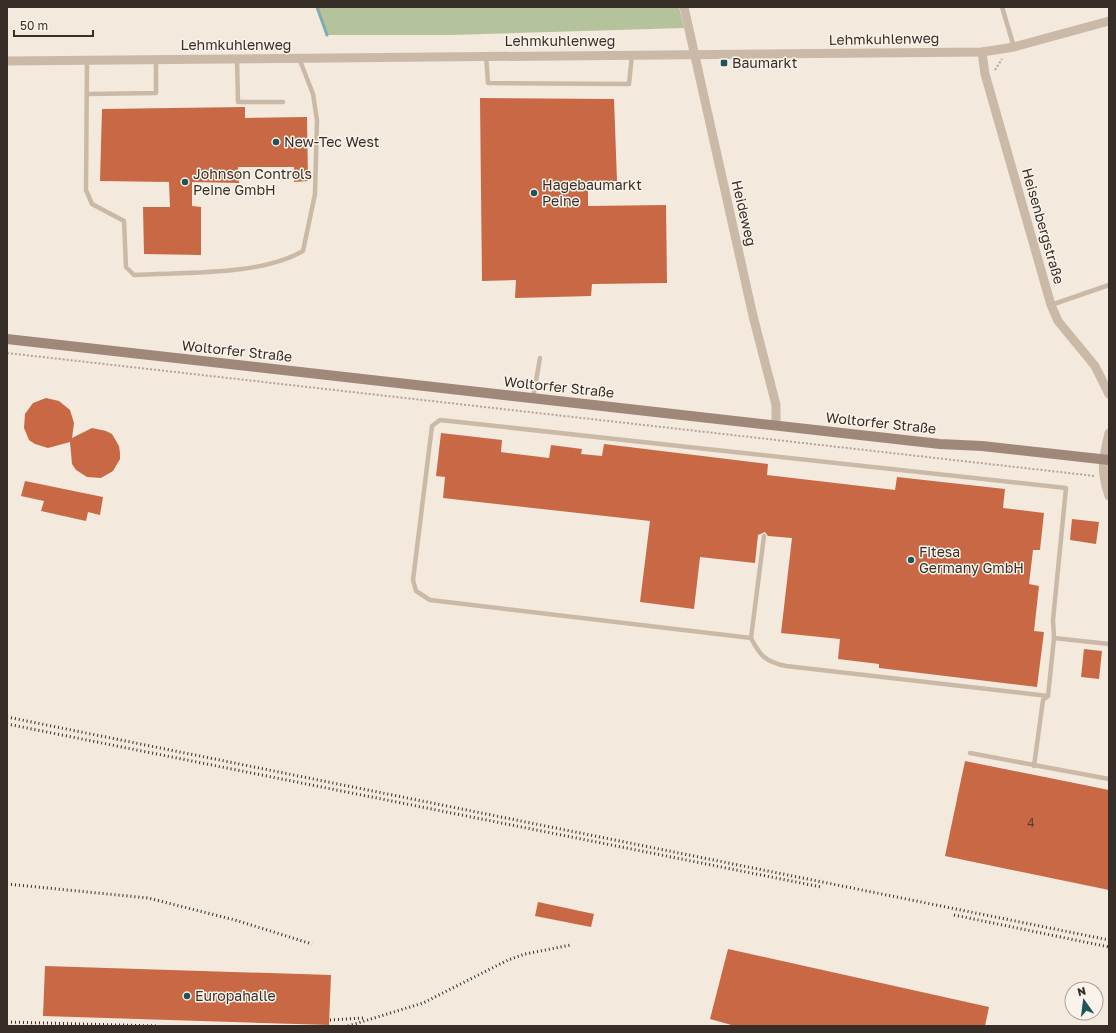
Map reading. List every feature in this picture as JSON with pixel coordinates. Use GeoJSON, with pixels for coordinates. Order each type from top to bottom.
{"type":"FeatureCollection","features":[{"type":"Feature","properties":{"kind":"main road","name":"Woltorfer Straße"},"geometry":{"type":"LineString","coordinates":[[7,339],[940,444],[982,446],[1106,460]]}},
{"type":"Feature","properties":{"kind":"street","name":"Heideweg"},"geometry":{"type":"LineString","coordinates":[[684,7],[753,316],[776,405],[776,425]]}},
{"type":"Feature","properties":{"kind":"street","name":"Lehmkuhlenweg"},"geometry":{"type":"LineString","coordinates":[[7,61],[486,55],[632,56],[982,52],[1014,47],[1109,21]]}},
{"type":"Feature","properties":{"kind":"street","name":"Heisenbergstraße"},"geometry":{"type":"LineString","coordinates":[[982,52],[985,74],[1051,305],[1058,321],[1076,345],[1095,366],[1109,394]]}},
{"type":"Feature","properties":{"kind":"street"},"geometry":{"type":"LineString","coordinates":[[1109,433],[1103,477],[1109,496]]}},
{"type":"Feature","properties":{"kind":"lane"},"geometry":{"type":"LineString","coordinates":[[1002,7],[1014,47]]}},
{"type":"Feature","properties":{"kind":"lane"},"geometry":{"type":"LineString","coordinates":[[486,55],[488,83],[629,84],[632,56]]}},
{"type":"Feature","properties":{"kind":"lane"},"geometry":{"type":"LineString","coordinates":[[87,59],[86,190],[92,204],[124,221],[126,267],[134,275],[242,269],[289,259],[303,251],[315,194],[316,120],[313,94],[299,58]]}},
{"type":"Feature","properties":{"kind":"lane"},"geometry":{"type":"LineString","coordinates":[[87,94],[156,94],[156,59]]}},
{"type":"Feature","properties":{"kind":"lane"},"geometry":{"type":"LineString","coordinates":[[237,59],[238,102],[283,102]]}},
{"type":"Feature","properties":{"kind":"lane"},"geometry":{"type":"LineString","coordinates":[[1051,305],[1109,285]]}},
{"type":"Feature","properties":{"kind":"lane"},"geometry":{"type":"LineString","coordinates":[[533,398],[540,358]]}},
{"type":"Feature","properties":{"kind":"lane"},"geometry":{"type":"LineString","coordinates":[[751,638],[430,600],[416,592],[413,580],[432,426],[440,420],[1066,488],[1052,620],[1054,638],[1048,696],[1043,700],[1034,766]]}},
{"type":"Feature","properties":{"kind":"lane"},"geometry":{"type":"LineString","coordinates":[[764,536],[751,638],[758,651],[770,663],[1048,696]]}},
{"type":"Feature","properties":{"kind":"lane"},"geometry":{"type":"LineString","coordinates":[[1054,638],[1109,644]]}},
{"type":"Feature","properties":{"kind":"lane"},"geometry":{"type":"LineString","coordinates":[[970,753],[1109,779]]}},
{"type":"Feature","properties":{"kind":"path"},"geometry":{"type":"LineString","coordinates":[[993,75],[997,65],[1003,58],[1011,54],[1014,47]]}},
{"type":"Feature","properties":{"kind":"path"},"geometry":{"type":"LineString","coordinates":[[7,353],[1103,477]]}},
{"type":"Feature","properties":{"kind":"green space"},"geometry":{"type":"Polygon","coordinates":[[[317,7],[679,7],[684,28],[452,35],[327,35],[317,7]]]}},
{"type":"Feature","properties":{"kind":"building","name":"Hagebaumarkt Peine"},"geometry":{"type":"Polygon","coordinates":[[[480,98],[614,99],[617,181],[588,181],[588,206],[666,205],[667,283],[592,284],[591,296],[515,298],[516,280],[482,281],[480,98]]]}},
{"type":"Feature","properties":{"kind":"building","name":"Johnson Controls Peine GmbH"},"geometry":{"type":"Polygon","coordinates":[[[245,107],[245,118],[307,117],[308,181],[294,182],[294,167],[238,167],[239,183],[192,182],[192,206],[201,207],[201,255],[144,254],[143,207],[170,207],[169,182],[100,181],[102,109],[245,107]]]}},
{"type":"Feature","properties":{"kind":"building"},"geometry":{"type":"Polygon","coordinates":[[[46,398],[59,401],[70,410],[74,423],[72,438],[92,428],[112,434],[119,446],[120,453],[120,459],[113,471],[101,478],[87,477],[76,470],[72,464],[70,442],[48,448],[35,444],[29,440],[24,428],[25,414],[33,403],[46,398]]]}},
{"type":"Feature","properties":{"kind":"building","name":"Fitesa Germany GmbH"},"geometry":{"type":"Polygon","coordinates":[[[441,433],[502,440],[501,452],[549,458],[551,445],[582,449],[581,454],[602,456],[604,444],[768,464],[767,475],[895,490],[897,477],[1005,489],[1003,508],[1044,513],[1040,550],[1033,550],[1029,584],[1039,586],[1034,631],[1044,632],[1037,687],[879,668],[879,664],[838,659],[840,639],[781,633],[792,538],[768,536],[765,532],[758,535],[755,563],[700,557],[694,609],[640,602],[650,521],[443,498],[445,477],[436,476],[441,433]]]}},
{"type":"Feature","properties":{"kind":"building"},"geometry":{"type":"Polygon","coordinates":[[[25,481],[103,497],[100,515],[88,512],[86,521],[41,511],[44,501],[21,496],[25,481]]]}},
{"type":"Feature","properties":{"kind":"building"},"geometry":{"type":"Polygon","coordinates":[[[1072,519],[1099,522],[1096,544],[1070,540],[1072,519]]]}},
{"type":"Feature","properties":{"kind":"building"},"geometry":{"type":"Polygon","coordinates":[[[1084,649],[1102,651],[1099,679],[1081,677],[1084,649]]]}},
{"type":"Feature","properties":{"kind":"building"},"geometry":{"type":"Polygon","coordinates":[[[965,761],[1109,790],[1109,890],[945,856],[965,761]]]}},
{"type":"Feature","properties":{"kind":"building"},"geometry":{"type":"Polygon","coordinates":[[[538,902],[594,914],[591,927],[535,916],[538,902]]]}},
{"type":"Feature","properties":{"kind":"building"},"geometry":{"type":"Polygon","coordinates":[[[728,949],[989,1007],[985,1026],[735,1026],[710,1019],[728,949]]]}},
{"type":"Feature","properties":{"kind":"building","name":"Europahalle"},"geometry":{"type":"Polygon","coordinates":[[[45,966],[331,975],[329,1025],[43,1016],[45,966]]]}},
{"type":"Feature","properties":{"kind":"waterway"},"geometry":{"type":"LineString","coordinates":[[317,7],[327,35]]}},
{"type":"Feature","properties":{"kind":"railway"},"geometry":{"type":"LineString","coordinates":[[7,717],[1109,940]]}},
{"type":"Feature","properties":{"kind":"railway"},"geometry":{"type":"LineString","coordinates":[[7,724],[821,887]]}},
{"type":"Feature","properties":{"kind":"railway"},"geometry":{"type":"LineString","coordinates":[[7,884],[148,898],[235,920],[312,944]]}},
{"type":"Feature","properties":{"kind":"railway"},"geometry":{"type":"LineString","coordinates":[[954,915],[1109,947]]}},
{"type":"Feature","properties":{"kind":"railway"},"geometry":{"type":"LineString","coordinates":[[348,1026],[423,1003],[508,960],[525,954],[571,945]]}},
{"type":"Feature","properties":{"kind":"railway"},"geometry":{"type":"LineString","coordinates":[[330,1020],[363,1018]]}},
{"type":"Feature","properties":{"kind":"railway"},"geometry":{"type":"LineString","coordinates":[[7,1022],[157,1026]]}},
{"type":"Feature","properties":{"kind":"place","name":"Baumarkt"},"geometry":{"type":"Point","coordinates":[724,63]}},
{"type":"Feature","properties":{"kind":"place","name":"New-Tec West"},"geometry":{"type":"Point","coordinates":[276,142]}},
{"type":"Feature","properties":{"kind":"place","name":"Johnson Controls Peine GmbH"},"geometry":{"type":"Point","coordinates":[185,182]}},
{"type":"Feature","properties":{"kind":"place","name":"Hagebaumarkt Peine"},"geometry":{"type":"Point","coordinates":[534,193]}},
{"type":"Feature","properties":{"kind":"place","name":"Fitesa Germany GmbH"},"geometry":{"type":"Point","coordinates":[911,560]}},
{"type":"Feature","properties":{"kind":"place","name":"Europahalle"},"geometry":{"type":"Point","coordinates":[187,996]}}]}
